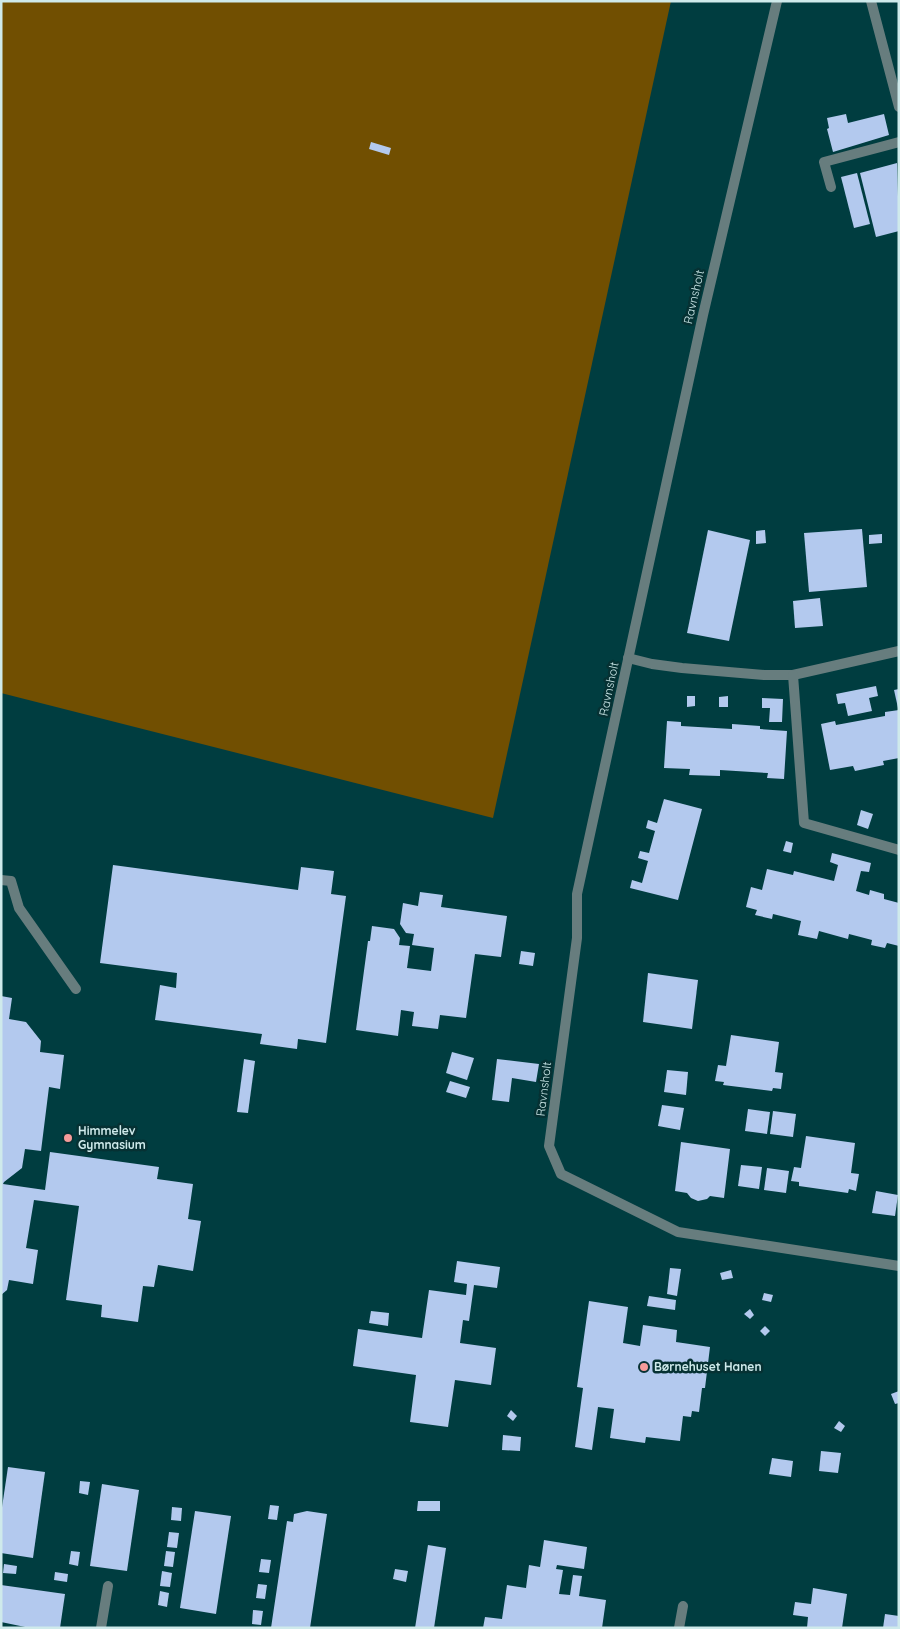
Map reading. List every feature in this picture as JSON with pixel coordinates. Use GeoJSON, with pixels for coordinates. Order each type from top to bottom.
{"type":"FeatureCollection","features":[{"type":"Feature","properties":{"kind":"street","name":"Ravnsholt"},"geometry":{"type":"LineString","coordinates":[[777,1],[703,315],[578,894],[577,938],[549,1146],[561,1174],[678,1232],[899,1266]]}},
{"type":"Feature","properties":{"kind":"street"},"geometry":{"type":"LineString","coordinates":[[872,1],[899,107]]}},
{"type":"Feature","properties":{"kind":"street"},"geometry":{"type":"LineString","coordinates":[[831,187],[824,162],[899,142]]}},
{"type":"Feature","properties":{"kind":"street","name":"Ravnsholt"},"geometry":{"type":"LineString","coordinates":[[628,658],[652,664],[682,668],[764,675],[793,675],[899,651]]}},
{"type":"Feature","properties":{"kind":"street"},"geometry":{"type":"LineString","coordinates":[[793,675],[804,823],[899,850]]}},
{"type":"Feature","properties":{"kind":"street"},"geometry":{"type":"LineString","coordinates":[[1,880],[11,882],[19,908],[76,989]]}},
{"type":"Feature","properties":{"kind":"street"},"geometry":{"type":"LineString","coordinates":[[102,1628],[108,1586]]}},
{"type":"Feature","properties":{"kind":"street"},"geometry":{"type":"LineString","coordinates":[[680,1628],[683,1606]]}},
{"type":"Feature","properties":{"kind":"shaded area"},"geometry":{"type":"Polygon","coordinates":[[[1,1],[671,1],[493,818],[1,693],[1,1]]]}},
{"type":"Feature","properties":{"kind":"building"},"geometry":{"type":"Polygon","coordinates":[[[846,114],[848,123],[884,114],[889,135],[833,152],[827,129],[829,128],[827,118],[846,114]]]}},
{"type":"Feature","properties":{"kind":"building"},"geometry":{"type":"Polygon","coordinates":[[[371,142],[391,148],[389,155],[369,149],[371,142]]]}},
{"type":"Feature","properties":{"kind":"building"},"geometry":{"type":"Polygon","coordinates":[[[897,163],[899,231],[876,237],[860,173],[897,163]]]}},
{"type":"Feature","properties":{"kind":"building"},"geometry":{"type":"Polygon","coordinates":[[[857,173],[870,224],[854,228],[841,177],[857,173]]]}},
{"type":"Feature","properties":{"kind":"building"},"geometry":{"type":"Polygon","coordinates":[[[862,529],[867,587],[809,592],[804,533],[862,529]]]}},
{"type":"Feature","properties":{"kind":"building"},"geometry":{"type":"Polygon","coordinates":[[[708,530],[750,540],[729,641],[687,633],[708,530]]]}},
{"type":"Feature","properties":{"kind":"building"},"geometry":{"type":"Polygon","coordinates":[[[765,530],[766,543],[756,544],[756,531],[765,530]]]}},
{"type":"Feature","properties":{"kind":"building"},"geometry":{"type":"Polygon","coordinates":[[[882,534],[882,543],[869,544],[869,535],[882,534]]]}},
{"type":"Feature","properties":{"kind":"building"},"geometry":{"type":"Polygon","coordinates":[[[820,598],[823,626],[795,628],[793,601],[820,598]]]}},
{"type":"Feature","properties":{"kind":"building"},"geometry":{"type":"Polygon","coordinates":[[[876,686],[878,696],[869,698],[872,711],[848,716],[845,703],[838,704],[836,694],[876,686]]]}},
{"type":"Feature","properties":{"kind":"building"},"geometry":{"type":"Polygon","coordinates":[[[899,689],[899,708],[898,708],[894,690],[899,689]]]}},
{"type":"Feature","properties":{"kind":"building"},"geometry":{"type":"Polygon","coordinates":[[[687,696],[695,696],[695,706],[687,707],[687,696]]]}},
{"type":"Feature","properties":{"kind":"building"},"geometry":{"type":"Polygon","coordinates":[[[728,696],[728,707],[719,707],[719,697],[728,696]]]}},
{"type":"Feature","properties":{"kind":"building"},"geometry":{"type":"Polygon","coordinates":[[[762,698],[783,699],[782,722],[769,722],[770,708],[762,708],[762,698]]]}},
{"type":"Feature","properties":{"kind":"building"},"geometry":{"type":"Polygon","coordinates":[[[899,710],[899,758],[883,761],[884,765],[855,771],[853,766],[830,770],[821,724],[835,721],[836,725],[885,716],[885,712],[899,710]]]}},
{"type":"Feature","properties":{"kind":"building"},"geometry":{"type":"Polygon","coordinates":[[[667,721],[681,722],[681,726],[732,729],[732,724],[760,726],[760,729],[787,731],[784,779],[767,778],[768,773],[720,770],[720,776],[689,775],[690,769],[664,768],[667,721]]]}},
{"type":"Feature","properties":{"kind":"building"},"geometry":{"type":"Polygon","coordinates":[[[664,799],[702,809],[678,900],[630,888],[632,880],[642,883],[648,861],[638,858],[640,851],[649,853],[655,831],[646,828],[648,820],[657,823],[664,799]]]}},
{"type":"Feature","properties":{"kind":"building"},"geometry":{"type":"Polygon","coordinates":[[[861,810],[873,814],[868,829],[857,825],[861,810]]]}},
{"type":"Feature","properties":{"kind":"building"},"geometry":{"type":"Polygon","coordinates":[[[786,841],[793,843],[791,853],[783,851],[786,841]]]}},
{"type":"Feature","properties":{"kind":"building"},"geometry":{"type":"Polygon","coordinates":[[[832,853],[871,863],[869,872],[861,871],[856,891],[869,895],[870,890],[884,894],[884,899],[899,903],[899,946],[887,943],[885,948],[871,945],[872,940],[849,934],[848,939],[819,931],[817,939],[798,935],[801,921],[773,914],[772,919],[755,915],[757,910],[746,907],[751,887],[762,890],[767,869],[793,875],[794,871],[834,881],[838,865],[830,862],[832,853]]]}},
{"type":"Feature","properties":{"kind":"building"},"geometry":{"type":"Polygon","coordinates":[[[113,865],[298,890],[301,867],[334,871],[331,894],[346,896],[326,1043],[298,1039],[297,1049],[260,1044],[262,1034],[155,1020],[160,985],[176,988],[177,973],[100,963],[113,865]]]}},
{"type":"Feature","properties":{"kind":"building"},"geometry":{"type":"Polygon","coordinates":[[[420,892],[443,895],[441,907],[507,916],[501,957],[475,954],[466,1018],[440,1015],[438,1029],[412,1026],[414,1012],[401,1010],[398,1036],[356,1030],[368,941],[370,941],[372,926],[394,929],[400,938],[399,945],[410,946],[407,968],[431,971],[434,948],[412,945],[414,934],[406,933],[400,924],[403,903],[418,906],[420,892]]]}},
{"type":"Feature","properties":{"kind":"building"},"geometry":{"type":"Polygon","coordinates":[[[521,951],[535,953],[533,966],[519,964],[521,951]]]}},
{"type":"Feature","properties":{"kind":"building"},"geometry":{"type":"Polygon","coordinates":[[[648,973],[698,980],[692,1029],[643,1022],[648,973]]]}},
{"type":"Feature","properties":{"kind":"building"},"geometry":{"type":"Polygon","coordinates":[[[1,996],[12,998],[9,1019],[26,1022],[41,1041],[40,1052],[64,1055],[60,1089],[49,1087],[41,1151],[25,1149],[22,1168],[3,1184],[45,1190],[50,1152],[159,1167],[157,1179],[193,1184],[188,1219],[201,1221],[193,1271],[158,1265],[154,1287],[143,1286],[138,1322],[101,1317],[102,1305],[66,1300],[79,1206],[34,1200],[26,1248],[38,1250],[33,1284],[9,1280],[7,1290],[1,1295],[1,996]]]}},
{"type":"Feature","properties":{"kind":"building"},"geometry":{"type":"Polygon","coordinates":[[[731,1035],[779,1042],[775,1072],[783,1073],[781,1089],[773,1088],[772,1091],[723,1085],[724,1082],[715,1081],[718,1065],[726,1066],[731,1035]]]}},
{"type":"Feature","properties":{"kind":"building"},"geometry":{"type":"Polygon","coordinates":[[[452,1052],[474,1058],[467,1080],[446,1073],[452,1052]]]}},
{"type":"Feature","properties":{"kind":"building"},"geometry":{"type":"Polygon","coordinates":[[[244,1059],[255,1061],[248,1113],[237,1112],[244,1059]]]}},
{"type":"Feature","properties":{"kind":"building"},"geometry":{"type":"Polygon","coordinates":[[[497,1059],[539,1064],[536,1082],[512,1078],[509,1102],[492,1100],[497,1059]]]}},
{"type":"Feature","properties":{"kind":"building"},"geometry":{"type":"Polygon","coordinates":[[[667,1070],[688,1072],[686,1095],[664,1092],[667,1070]]]}},
{"type":"Feature","properties":{"kind":"building"},"geometry":{"type":"Polygon","coordinates":[[[450,1081],[470,1087],[466,1098],[446,1092],[450,1081]]]}},
{"type":"Feature","properties":{"kind":"building"},"geometry":{"type":"Polygon","coordinates":[[[662,1105],[684,1108],[680,1130],[658,1126],[662,1105]]]}},
{"type":"Feature","properties":{"kind":"building"},"geometry":{"type":"Polygon","coordinates":[[[748,1109],[770,1112],[767,1134],[745,1131],[748,1109]]]}},
{"type":"Feature","properties":{"kind":"building"},"geometry":{"type":"Polygon","coordinates":[[[773,1111],[796,1114],[793,1137],[770,1134],[773,1111]]]}},
{"type":"Feature","properties":{"kind":"building"},"geometry":{"type":"Polygon","coordinates":[[[806,1136],[855,1143],[851,1173],[859,1174],[856,1191],[849,1189],[848,1193],[799,1186],[799,1182],[791,1181],[794,1167],[801,1168],[806,1136]]]}},
{"type":"Feature","properties":{"kind":"building"},"geometry":{"type":"Polygon","coordinates":[[[681,1142],[730,1149],[724,1198],[710,1196],[707,1199],[698,1201],[691,1198],[687,1193],[675,1191],[681,1142]]]}},
{"type":"Feature","properties":{"kind":"building"},"geometry":{"type":"Polygon","coordinates":[[[741,1165],[762,1167],[759,1189],[738,1186],[741,1165]]]}},
{"type":"Feature","properties":{"kind":"building"},"geometry":{"type":"Polygon","coordinates":[[[767,1168],[789,1171],[786,1193],[764,1190],[767,1168]]]}},
{"type":"Feature","properties":{"kind":"building"},"geometry":{"type":"Polygon","coordinates":[[[876,1191],[898,1195],[895,1216],[872,1213],[876,1191]]]}},
{"type":"Feature","properties":{"kind":"building"},"geometry":{"type":"Polygon","coordinates":[[[457,1261],[500,1267],[497,1288],[474,1285],[469,1321],[463,1320],[460,1343],[496,1348],[491,1385],[455,1380],[448,1427],[410,1422],[416,1375],[353,1366],[358,1329],[422,1338],[429,1290],[466,1295],[467,1284],[454,1282],[457,1261]]]}},
{"type":"Feature","properties":{"kind":"building"},"geometry":{"type":"Polygon","coordinates":[[[670,1268],[681,1269],[677,1296],[667,1294],[670,1268]]]}},
{"type":"Feature","properties":{"kind":"building"},"geometry":{"type":"Polygon","coordinates":[[[731,1270],[733,1278],[722,1280],[720,1273],[731,1270]]]}},
{"type":"Feature","properties":{"kind":"building"},"geometry":{"type":"Polygon","coordinates":[[[764,1293],[773,1295],[771,1302],[762,1300],[764,1293]]]}},
{"type":"Feature","properties":{"kind":"building"},"geometry":{"type":"Polygon","coordinates":[[[649,1296],[676,1300],[675,1310],[647,1306],[649,1296]]]}},
{"type":"Feature","properties":{"kind":"building","name":"Børnehuset Hanen"},"geometry":{"type":"Polygon","coordinates":[[[589,1301],[628,1307],[623,1343],[640,1346],[643,1325],[677,1330],[676,1342],[710,1347],[705,1388],[702,1388],[699,1412],[692,1411],[691,1417],[683,1416],[680,1441],[646,1437],[645,1443],[610,1438],[614,1409],[598,1407],[592,1450],[575,1447],[583,1388],[577,1387],[589,1301]]]}},
{"type":"Feature","properties":{"kind":"building"},"geometry":{"type":"Polygon","coordinates":[[[750,1309],[754,1315],[750,1319],[744,1314],[750,1309]]]}},
{"type":"Feature","properties":{"kind":"building"},"geometry":{"type":"Polygon","coordinates":[[[371,1311],[389,1313],[388,1326],[369,1323],[371,1311]]]}},
{"type":"Feature","properties":{"kind":"building"},"geometry":{"type":"Polygon","coordinates":[[[765,1326],[770,1331],[765,1336],[760,1331],[765,1326]]]}},
{"type":"Feature","properties":{"kind":"building"},"geometry":{"type":"Polygon","coordinates":[[[899,1391],[899,1403],[895,1404],[891,1394],[899,1391]]]}},
{"type":"Feature","properties":{"kind":"building"},"geometry":{"type":"Polygon","coordinates":[[[511,1410],[517,1416],[513,1421],[507,1416],[511,1410]]]}},
{"type":"Feature","properties":{"kind":"building"},"geometry":{"type":"Polygon","coordinates":[[[839,1421],[845,1426],[841,1432],[834,1428],[839,1421]]]}},
{"type":"Feature","properties":{"kind":"building"},"geometry":{"type":"Polygon","coordinates":[[[503,1435],[521,1437],[520,1451],[502,1450],[503,1435]]]}},
{"type":"Feature","properties":{"kind":"building"},"geometry":{"type":"Polygon","coordinates":[[[821,1451],[841,1453],[838,1473],[819,1471],[821,1451]]]}},
{"type":"Feature","properties":{"kind":"building"},"geometry":{"type":"Polygon","coordinates":[[[772,1458],[793,1461],[791,1477],[769,1474],[772,1458]]]}},
{"type":"Feature","properties":{"kind":"building"},"geometry":{"type":"Polygon","coordinates":[[[8,1467],[45,1472],[33,1558],[1,1553],[1,1514],[8,1467]]]}},
{"type":"Feature","properties":{"kind":"building"},"geometry":{"type":"Polygon","coordinates":[[[80,1481],[90,1482],[88,1495],[79,1493],[80,1481]]]}},
{"type":"Feature","properties":{"kind":"building"},"geometry":{"type":"Polygon","coordinates":[[[102,1484],[139,1490],[127,1571],[90,1566],[102,1484]]]}},
{"type":"Feature","properties":{"kind":"building"},"geometry":{"type":"Polygon","coordinates":[[[418,1501],[440,1501],[440,1511],[417,1511],[418,1501]]]}},
{"type":"Feature","properties":{"kind":"building"},"geometry":{"type":"Polygon","coordinates":[[[270,1505],[279,1506],[277,1520],[268,1519],[270,1505]]]}},
{"type":"Feature","properties":{"kind":"building"},"geometry":{"type":"Polygon","coordinates":[[[172,1507],[182,1508],[181,1521],[171,1520],[172,1507]]]}},
{"type":"Feature","properties":{"kind":"building"},"geometry":{"type":"Polygon","coordinates":[[[195,1511],[231,1516],[216,1614],[180,1608],[195,1511]]]}},
{"type":"Feature","properties":{"kind":"building"},"geometry":{"type":"Polygon","coordinates":[[[307,1511],[327,1514],[310,1628],[271,1628],[287,1521],[293,1522],[294,1514],[307,1511]]]}},
{"type":"Feature","properties":{"kind":"building"},"geometry":{"type":"Polygon","coordinates":[[[169,1532],[179,1533],[177,1548],[167,1547],[169,1532]]]}},
{"type":"Feature","properties":{"kind":"building"},"geometry":{"type":"Polygon","coordinates":[[[544,1540],[587,1547],[584,1569],[557,1565],[556,1569],[563,1570],[559,1594],[570,1595],[573,1575],[582,1576],[579,1596],[606,1600],[602,1628],[483,1628],[485,1617],[502,1619],[507,1585],[526,1588],[529,1565],[540,1567],[544,1540]]]}},
{"type":"Feature","properties":{"kind":"building"},"geometry":{"type":"Polygon","coordinates":[[[428,1545],[446,1548],[434,1628],[415,1628],[428,1545]]]}},
{"type":"Feature","properties":{"kind":"building"},"geometry":{"type":"Polygon","coordinates":[[[71,1551],[80,1552],[78,1566],[69,1564],[71,1551]]]}},
{"type":"Feature","properties":{"kind":"building"},"geometry":{"type":"Polygon","coordinates":[[[166,1551],[175,1552],[173,1567],[164,1566],[166,1551]]]}},
{"type":"Feature","properties":{"kind":"building"},"geometry":{"type":"Polygon","coordinates":[[[261,1559],[271,1560],[269,1573],[259,1572],[261,1559]]]}},
{"type":"Feature","properties":{"kind":"building"},"geometry":{"type":"Polygon","coordinates":[[[4,1564],[17,1566],[16,1574],[3,1573],[4,1564]]]}},
{"type":"Feature","properties":{"kind":"building"},"geometry":{"type":"Polygon","coordinates":[[[395,1569],[408,1571],[406,1582],[393,1579],[395,1569]]]}},
{"type":"Feature","properties":{"kind":"building"},"geometry":{"type":"Polygon","coordinates":[[[162,1571],[172,1573],[170,1587],[160,1586],[162,1571]]]}},
{"type":"Feature","properties":{"kind":"building"},"geometry":{"type":"Polygon","coordinates":[[[55,1572],[68,1574],[67,1582],[54,1580],[55,1572]]]}},
{"type":"Feature","properties":{"kind":"building"},"geometry":{"type":"Polygon","coordinates":[[[258,1584],[267,1585],[265,1599],[256,1598],[258,1584]]]}},
{"type":"Feature","properties":{"kind":"building"},"geometry":{"type":"Polygon","coordinates":[[[1,1585],[65,1594],[60,1628],[30,1628],[1,1622],[1,1585]]]}},
{"type":"Feature","properties":{"kind":"building"},"geometry":{"type":"Polygon","coordinates":[[[813,1588],[847,1594],[842,1628],[807,1628],[808,1617],[793,1615],[795,1602],[811,1604],[813,1588]]]}},
{"type":"Feature","properties":{"kind":"building"},"geometry":{"type":"Polygon","coordinates":[[[160,1591],[169,1593],[167,1607],[158,1605],[160,1591]]]}},
{"type":"Feature","properties":{"kind":"building"},"geometry":{"type":"Polygon","coordinates":[[[253,1610],[263,1611],[261,1625],[252,1624],[253,1610]]]}},
{"type":"Feature","properties":{"kind":"building"},"geometry":{"type":"Polygon","coordinates":[[[885,1614],[899,1616],[899,1628],[883,1628],[885,1614]]]}},
{"type":"Feature","properties":{"kind":"place","name":"Himmelev Gymnasium"},"geometry":{"type":"Point","coordinates":[68,1138]}},
{"type":"Feature","properties":{"kind":"place","name":"Børnehuset Hanen"},"geometry":{"type":"Point","coordinates":[644,1367]}}]}
